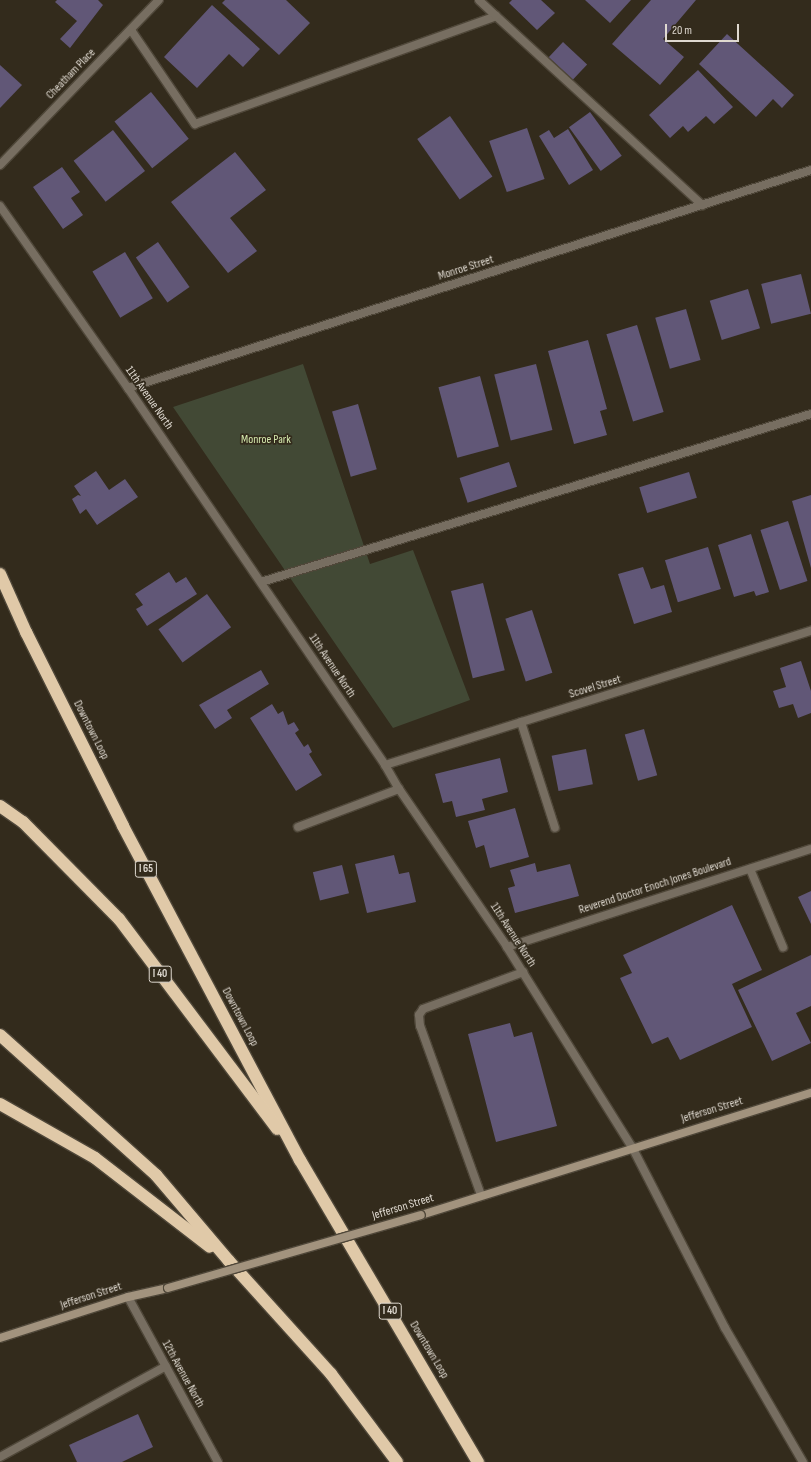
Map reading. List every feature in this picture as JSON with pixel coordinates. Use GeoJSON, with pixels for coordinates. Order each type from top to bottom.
{"type":"FeatureCollection","features":[{"type":"Feature","properties":{"kind":"highway","name":"Downtown Loop"},"geometry":{"type":"LineString","coordinates":[[0,574],[26,632],[123,826],[300,1160],[478,1462]]}},
{"type":"Feature","properties":{"kind":"highway","name":"I 40"},"geometry":{"type":"LineString","coordinates":[[0,806],[23,822],[119,919],[300,1160]]}},
{"type":"Feature","properties":{"kind":"highway"},"geometry":{"type":"LineString","coordinates":[[0,1035],[156,1175],[229,1261],[331,1374],[397,1462]]}},
{"type":"Feature","properties":{"kind":"highway"},"geometry":{"type":"LineString","coordinates":[[0,1104],[95,1158],[229,1261]]}},
{"type":"Feature","properties":{"kind":"main road","name":"Jefferson Street"},"geometry":{"type":"LineString","coordinates":[[0,1338],[128,1297],[168,1288],[421,1214],[632,1147],[811,1093]]}},
{"type":"Feature","properties":{"kind":"street","name":"Cheatham Place"},"geometry":{"type":"LineString","coordinates":[[0,165],[159,0]]}},
{"type":"Feature","properties":{"kind":"street"},"geometry":{"type":"LineString","coordinates":[[479,0],[702,205]]}},
{"type":"Feature","properties":{"kind":"street"},"geometry":{"type":"LineString","coordinates":[[131,30],[195,124],[496,16]]}},
{"type":"Feature","properties":{"kind":"street","name":"Monroe Street"},"geometry":{"type":"LineString","coordinates":[[128,388],[811,170]]}},
{"type":"Feature","properties":{"kind":"street","name":"11th Avenue North"},"geometry":{"type":"LineString","coordinates":[[0,206],[128,388],[261,582],[523,972],[632,1147],[725,1328],[803,1462]]}},
{"type":"Feature","properties":{"kind":"street"},"geometry":{"type":"LineString","coordinates":[[261,582],[811,414]]}},
{"type":"Feature","properties":{"kind":"street","name":"Scovel Street"},"geometry":{"type":"LineString","coordinates":[[385,765],[811,631]]}},
{"type":"Feature","properties":{"kind":"street"},"geometry":{"type":"LineString","coordinates":[[521,722],[555,828]]}},
{"type":"Feature","properties":{"kind":"street"},"geometry":{"type":"LineString","coordinates":[[298,827],[399,789]]}},
{"type":"Feature","properties":{"kind":"street","name":"Reverend Doctor Enoch Jones Boulevard"},"geometry":{"type":"LineString","coordinates":[[507,947],[811,849]]}},
{"type":"Feature","properties":{"kind":"street"},"geometry":{"type":"LineString","coordinates":[[750,869],[783,947]]}},
{"type":"Feature","properties":{"kind":"street"},"geometry":{"type":"LineString","coordinates":[[481,1195],[420,1026],[419,1015],[423,1009],[523,972]]}},
{"type":"Feature","properties":{"kind":"street","name":"12th Avenue North"},"geometry":{"type":"LineString","coordinates":[[128,1297],[218,1462]]}},
{"type":"Feature","properties":{"kind":"street"},"geometry":{"type":"LineString","coordinates":[[0,1457],[166,1366]]}},
{"type":"Feature","properties":{"kind":"green space","name":"Monroe Park"},"geometry":{"type":"Polygon","coordinates":[[[303,364],[370,564],[413,550],[470,700],[393,728],[173,407],[303,364]]]}},
{"type":"Feature","properties":{"kind":"building"},"geometry":{"type":"Polygon","coordinates":[[[57,0],[98,0],[103,5],[70,48],[60,39],[77,21],[55,2],[57,0]]]}},
{"type":"Feature","properties":{"kind":"building"},"geometry":{"type":"Polygon","coordinates":[[[225,0],[286,0],[310,23],[279,55],[222,3],[225,0]]]}},
{"type":"Feature","properties":{"kind":"building"},"geometry":{"type":"Polygon","coordinates":[[[512,0],[541,0],[555,13],[537,30],[509,3],[512,0]]]}},
{"type":"Feature","properties":{"kind":"building"},"geometry":{"type":"Polygon","coordinates":[[[585,0],[631,0],[610,23],[585,0]]]}},
{"type":"Feature","properties":{"kind":"building"},"geometry":{"type":"Polygon","coordinates":[[[651,0],[696,0],[663,39],[684,57],[660,85],[612,44],[651,0]]]}},
{"type":"Feature","properties":{"kind":"building"},"geometry":{"type":"Polygon","coordinates":[[[212,5],[260,49],[243,67],[229,54],[197,88],[164,57],[212,5]]]}},
{"type":"Feature","properties":{"kind":"building"},"geometry":{"type":"Polygon","coordinates":[[[727,34],[794,95],[782,108],[773,99],[756,117],[699,64],[727,34]]]}},
{"type":"Feature","properties":{"kind":"building"},"geometry":{"type":"Polygon","coordinates":[[[563,42],[587,65],[573,80],[549,57],[563,42]]]}},
{"type":"Feature","properties":{"kind":"building"},"geometry":{"type":"Polygon","coordinates":[[[0,65],[22,85],[0,108],[0,65]]]}},
{"type":"Feature","properties":{"kind":"building"},"geometry":{"type":"Polygon","coordinates":[[[698,70],[733,107],[714,124],[706,116],[688,132],[683,126],[670,138],[649,115],[698,70]]]}},
{"type":"Feature","properties":{"kind":"building"},"geometry":{"type":"Polygon","coordinates":[[[151,92],[189,139],[152,168],[114,122],[151,92]]]}},
{"type":"Feature","properties":{"kind":"building"},"geometry":{"type":"Polygon","coordinates":[[[590,112],[622,156],[601,171],[569,127],[590,112]]]}},
{"type":"Feature","properties":{"kind":"building"},"geometry":{"type":"Polygon","coordinates":[[[450,116],[492,177],[460,200],[417,139],[450,116]]]}},
{"type":"Feature","properties":{"kind":"building"},"geometry":{"type":"Polygon","coordinates":[[[527,128],[545,179],[507,192],[489,141],[527,128]]]}},
{"type":"Feature","properties":{"kind":"building"},"geometry":{"type":"Polygon","coordinates":[[[568,129],[593,170],[569,185],[539,136],[549,130],[554,138],[568,129]]]}},
{"type":"Feature","properties":{"kind":"building"},"geometry":{"type":"Polygon","coordinates":[[[113,130],[145,171],[106,202],[74,161],[113,130]]]}},
{"type":"Feature","properties":{"kind":"building"},"geometry":{"type":"Polygon","coordinates":[[[235,152],[266,190],[230,218],[257,251],[228,273],[171,202],[235,152]]]}},
{"type":"Feature","properties":{"kind":"building"},"geometry":{"type":"Polygon","coordinates":[[[62,167],[80,192],[71,198],[83,215],[63,229],[33,187],[62,167]]]}},
{"type":"Feature","properties":{"kind":"building"},"geometry":{"type":"Polygon","coordinates":[[[158,242],[190,287],[167,303],[136,257],[158,242]]]}},
{"type":"Feature","properties":{"kind":"building"},"geometry":{"type":"Polygon","coordinates":[[[125,252],[153,298],[120,318],[92,272],[125,252]]]}},
{"type":"Feature","properties":{"kind":"building"},"geometry":{"type":"Polygon","coordinates":[[[801,274],[811,314],[771,324],[761,284],[801,274]]]}},
{"type":"Feature","properties":{"kind":"building"},"geometry":{"type":"Polygon","coordinates":[[[748,289],[760,328],[722,340],[710,301],[748,289]]]}},
{"type":"Feature","properties":{"kind":"building"},"geometry":{"type":"Polygon","coordinates":[[[686,309],[701,360],[670,369],[655,318],[686,309]]]}},
{"type":"Feature","properties":{"kind":"building"},"geometry":{"type":"Polygon","coordinates":[[[637,325],[664,412],[633,421],[606,334],[637,325]]]}},
{"type":"Feature","properties":{"kind":"building"},"geometry":{"type":"Polygon","coordinates":[[[588,340],[607,409],[600,411],[607,435],[574,444],[548,351],[588,340]]]}},
{"type":"Feature","properties":{"kind":"building"},"geometry":{"type":"Polygon","coordinates":[[[536,364],[552,430],[511,440],[494,374],[536,364]]]}},
{"type":"Feature","properties":{"kind":"building"},"geometry":{"type":"Polygon","coordinates":[[[480,376],[499,447],[457,458],[438,387],[480,376]]]}},
{"type":"Feature","properties":{"kind":"building"},"geometry":{"type":"Polygon","coordinates":[[[358,404],[377,469],[351,477],[332,411],[358,404]]]}},
{"type":"Feature","properties":{"kind":"building"},"geometry":{"type":"Polygon","coordinates":[[[509,462],[517,487],[468,503],[460,478],[509,462]]]}},
{"type":"Feature","properties":{"kind":"building"},"geometry":{"type":"Polygon","coordinates":[[[96,471],[109,490],[125,479],[138,497],[97,525],[86,509],[80,514],[72,499],[78,495],[81,496],[74,486],[96,471]]]}},
{"type":"Feature","properties":{"kind":"building"},"geometry":{"type":"Polygon","coordinates":[[[689,472],[697,498],[647,513],[639,487],[689,472]]]}},
{"type":"Feature","properties":{"kind":"building"},"geometry":{"type":"Polygon","coordinates":[[[811,495],[811,568],[792,501],[811,495]]]}},
{"type":"Feature","properties":{"kind":"building"},"geometry":{"type":"Polygon","coordinates":[[[788,521],[807,581],[780,590],[760,530],[788,521]]]}},
{"type":"Feature","properties":{"kind":"building"},"geometry":{"type":"Polygon","coordinates":[[[751,534],[769,592],[756,596],[754,591],[734,597],[718,545],[751,534]]]}},
{"type":"Feature","properties":{"kind":"building"},"geometry":{"type":"Polygon","coordinates":[[[708,547],[721,589],[678,602],[665,560],[708,547]]]}},
{"type":"Feature","properties":{"kind":"building"},"geometry":{"type":"Polygon","coordinates":[[[643,567],[651,589],[664,585],[672,612],[634,624],[618,574],[643,567]]]}},
{"type":"Feature","properties":{"kind":"building"},"geometry":{"type":"Polygon","coordinates":[[[169,572],[176,583],[186,577],[197,594],[147,626],[136,609],[143,605],[135,594],[169,572]]]}},
{"type":"Feature","properties":{"kind":"building"},"geometry":{"type":"Polygon","coordinates":[[[483,583],[505,670],[473,678],[451,591],[483,583]]]}},
{"type":"Feature","properties":{"kind":"building"},"geometry":{"type":"Polygon","coordinates":[[[207,594],[231,627],[183,662],[158,629],[207,594]]]}},
{"type":"Feature","properties":{"kind":"building"},"geometry":{"type":"Polygon","coordinates":[[[532,610],[552,673],[526,681],[505,619],[532,610]]]}},
{"type":"Feature","properties":{"kind":"building"},"geometry":{"type":"Polygon","coordinates":[[[801,661],[811,691],[811,713],[798,718],[793,704],[779,708],[773,691],[786,687],[780,668],[801,661]]]}},
{"type":"Feature","properties":{"kind":"building"},"geometry":{"type":"Polygon","coordinates":[[[261,670],[269,684],[227,710],[232,718],[215,729],[199,705],[261,670]]]}},
{"type":"Feature","properties":{"kind":"building"},"geometry":{"type":"Polygon","coordinates":[[[272,704],[278,714],[283,711],[288,725],[294,722],[299,730],[295,733],[304,747],[308,744],[312,752],[309,754],[322,775],[296,791],[250,718],[272,704]]]}},
{"type":"Feature","properties":{"kind":"building"},"geometry":{"type":"Polygon","coordinates":[[[644,729],[657,775],[638,781],[625,735],[644,729]]]}},
{"type":"Feature","properties":{"kind":"building"},"geometry":{"type":"Polygon","coordinates":[[[586,749],[593,784],[559,791],[552,756],[586,749]]]}},
{"type":"Feature","properties":{"kind":"building"},"geometry":{"type":"Polygon","coordinates":[[[500,758],[508,792],[482,799],[485,810],[456,817],[452,801],[443,803],[435,774],[500,758]]]}},
{"type":"Feature","properties":{"kind":"building"},"geometry":{"type":"Polygon","coordinates":[[[515,808],[529,857],[490,868],[484,845],[476,848],[468,821],[515,808]]]}},
{"type":"Feature","properties":{"kind":"building"},"geometry":{"type":"Polygon","coordinates":[[[394,855],[399,874],[409,872],[416,902],[367,913],[355,864],[394,855]]]}},
{"type":"Feature","properties":{"kind":"building"},"geometry":{"type":"Polygon","coordinates":[[[535,863],[537,872],[570,864],[579,896],[515,913],[508,888],[515,886],[510,870],[535,863]]]}},
{"type":"Feature","properties":{"kind":"building"},"geometry":{"type":"Polygon","coordinates":[[[342,865],[349,893],[320,900],[313,872],[342,865]]]}},
{"type":"Feature","properties":{"kind":"building"},"geometry":{"type":"Polygon","coordinates":[[[811,891],[811,924],[798,897],[811,891]]]}},
{"type":"Feature","properties":{"kind":"building"},"geometry":{"type":"Polygon","coordinates":[[[732,905],[762,970],[732,984],[752,1027],[680,1060],[668,1037],[652,1044],[620,978],[632,973],[623,955],[732,905]]]}},
{"type":"Feature","properties":{"kind":"building"},"geometry":{"type":"Polygon","coordinates":[[[811,955],[811,1006],[796,1013],[811,1043],[772,1061],[738,990],[811,955]]]}},
{"type":"Feature","properties":{"kind":"building"},"geometry":{"type":"Polygon","coordinates":[[[510,1023],[514,1037],[532,1032],[557,1126],[496,1142],[468,1034],[510,1023]]]}},
{"type":"Feature","properties":{"kind":"building"},"geometry":{"type":"Polygon","coordinates":[[[138,1414],[153,1447],[122,1462],[77,1462],[69,1445],[138,1414]]]}}]}
